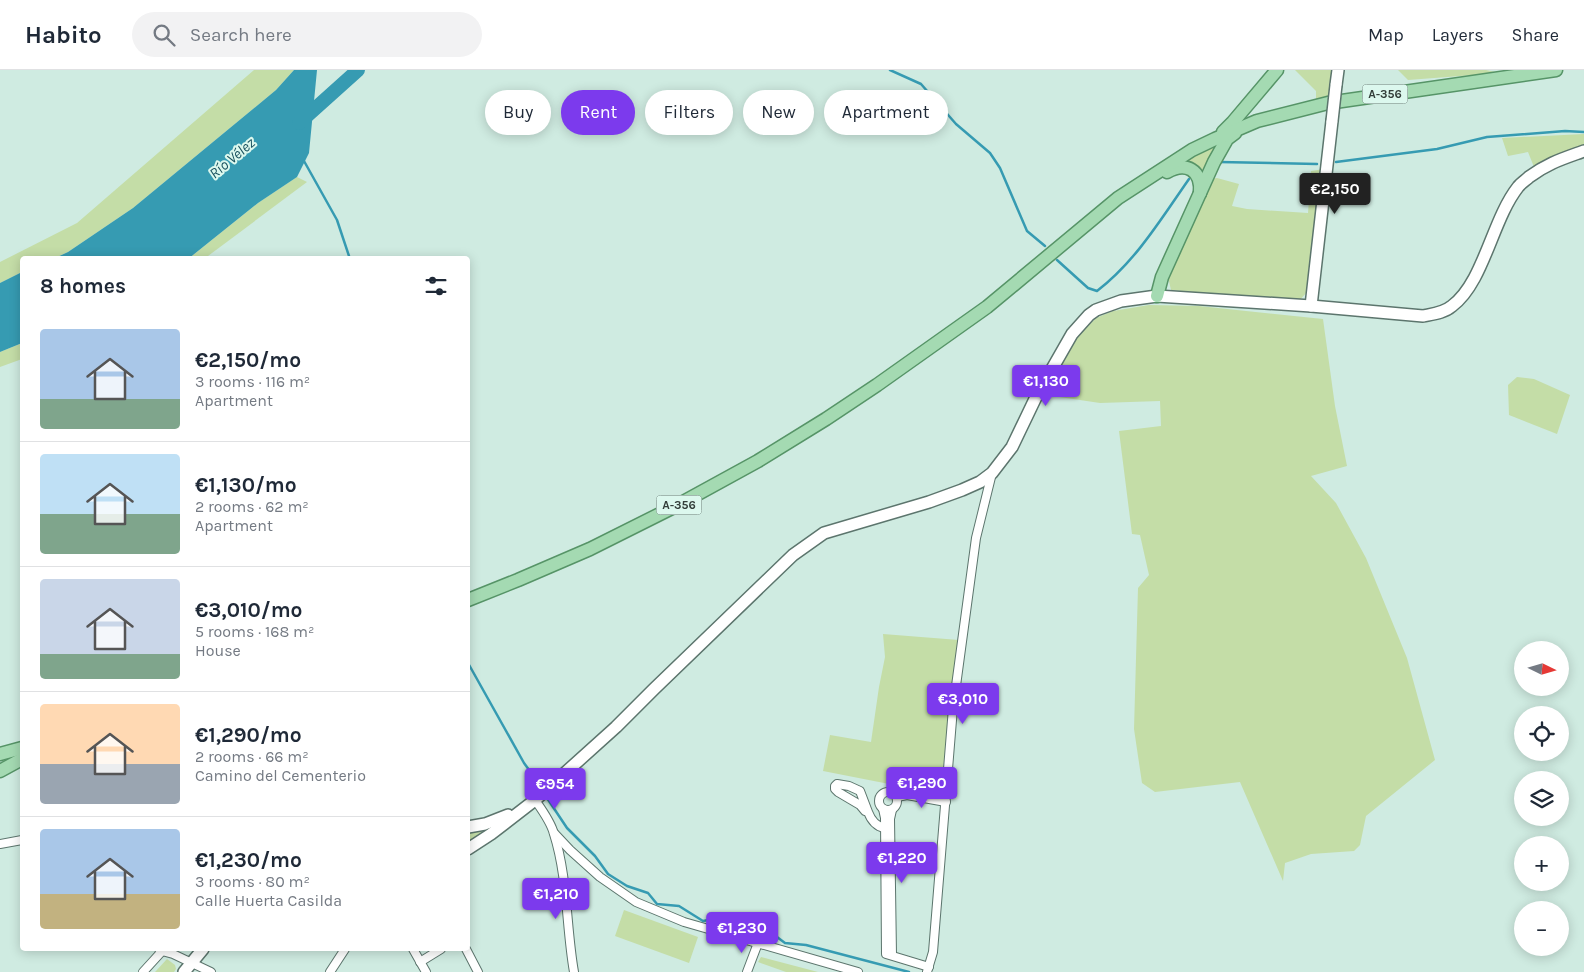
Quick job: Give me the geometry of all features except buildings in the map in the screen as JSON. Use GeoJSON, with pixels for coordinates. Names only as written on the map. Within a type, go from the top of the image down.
{"type":"FeatureCollection","features":[{"type":"Feature","properties":{"kind":"main road"},"geometry":{"type":"LineString","coordinates":[[1215,139],[1233,122],[1277,70]]}},
{"type":"Feature","properties":{"kind":"main road"},"geometry":{"type":"LineString","coordinates":[[1503,70],[1529,74]]}},
{"type":"Feature","properties":{"kind":"main road","name":"A-356"},"geometry":{"type":"LineString","coordinates":[[1243,127],[1280,114],[1328,103],[1556,70]]}},
{"type":"Feature","properties":{"kind":"main road"},"geometry":{"type":"LineString","coordinates":[[1215,139],[1243,127]]}},
{"type":"Feature","properties":{"kind":"main road"},"geometry":{"type":"LineString","coordinates":[[1157,296],[1162,277],[1214,162],[1224,144],[1234,133],[1243,127]]}},
{"type":"Feature","properties":{"kind":"main road","name":"A-356"},"geometry":{"type":"LineString","coordinates":[[470,599],[590,549],[674,508],[826,419],[878,385],[987,307],[1110,204],[1192,150],[1215,139]]}},
{"type":"Feature","properties":{"kind":"main road"},"geometry":{"type":"LineString","coordinates":[[1138,185],[1180,166],[1194,171],[1199,179],[1200,195]]}},
{"type":"Feature","properties":{"kind":"main road"},"geometry":{"type":"LineString","coordinates":[[0,754],[20,749]]}},
{"type":"Feature","properties":{"kind":"main road"},"geometry":{"type":"LineString","coordinates":[[0,771],[20,760]]}},
{"type":"Feature","properties":{"kind":"street"},"geometry":{"type":"LineString","coordinates":[[1311,306],[1338,70]]}},
{"type":"Feature","properties":{"kind":"street"},"geometry":{"type":"LineString","coordinates":[[470,848],[535,800],[616,727],[793,555],[824,533],[946,496],[980,482],[992,473],[1012,447],[1036,397],[1072,334],[1089,315],[1105,306],[1157,296],[1311,306],[1423,316],[1437,314],[1451,308],[1462,297],[1473,280],[1504,208],[1518,186],[1550,163],[1584,151]]}},
{"type":"Feature","properties":{"kind":"street"},"geometry":{"type":"LineString","coordinates":[[889,954],[928,969],[933,952],[953,708],[976,538],[992,473]]}},
{"type":"Feature","properties":{"kind":"street"},"geometry":{"type":"LineString","coordinates":[[868,812],[835,790],[835,786],[837,784],[849,786],[860,791],[872,820],[884,828]]}},
{"type":"Feature","properties":{"kind":"street"},"geometry":{"type":"LineString","coordinates":[[889,954],[884,813],[879,804],[881,795],[889,792],[897,797],[907,795],[946,802]]}},
{"type":"Feature","properties":{"kind":"street"},"geometry":{"type":"LineString","coordinates":[[889,954],[890,819],[892,810],[897,803],[897,797]]}},
{"type":"Feature","properties":{"kind":"street"},"geometry":{"type":"LineString","coordinates":[[535,800],[554,833],[561,864],[574,972]]}},
{"type":"Feature","properties":{"kind":"street"},"geometry":{"type":"LineString","coordinates":[[470,827],[495,821],[525,808]]}},
{"type":"Feature","properties":{"kind":"street"},"geometry":{"type":"LineString","coordinates":[[883,809],[887,811],[892,810]]}},
{"type":"Feature","properties":{"kind":"street"},"geometry":{"type":"LineString","coordinates":[[554,833],[600,877],[636,902],[684,922],[858,972]]}},
{"type":"Feature","properties":{"kind":"street"},"geometry":{"type":"LineString","coordinates":[[0,844],[20,840]]}},
{"type":"Feature","properties":{"kind":"street"},"geometry":{"type":"LineString","coordinates":[[561,864],[571,858],[580,859]]}},
{"type":"Feature","properties":{"kind":"street"},"geometry":{"type":"LineString","coordinates":[[747,972],[758,943]]}},
{"type":"Feature","properties":{"kind":"street"},"geometry":{"type":"LineString","coordinates":[[144,972],[161,951]]}},
{"type":"Feature","properties":{"kind":"street"},"geometry":{"type":"LineString","coordinates":[[165,951],[211,972]]}},
{"type":"Feature","properties":{"kind":"street"},"geometry":{"type":"LineString","coordinates":[[184,972],[201,951]]}},
{"type":"Feature","properties":{"kind":"street"},"geometry":{"type":"LineString","coordinates":[[330,972],[344,951]]}},
{"type":"Feature","properties":{"kind":"street"},"geometry":{"type":"LineString","coordinates":[[414,951],[426,972]]}},
{"type":"Feature","properties":{"kind":"street"},"geometry":{"type":"LineString","coordinates":[[420,962],[438,951]]}},
{"type":"Feature","properties":{"kind":"street"},"geometry":{"type":"LineString","coordinates":[[467,951],[478,972]]}},
{"type":"Feature","properties":{"kind":"street"},"geometry":{"type":"LineString","coordinates":[[827,972],[830,963]]}},
{"type":"Feature","properties":{"kind":"green space"},"geometry":{"type":"Polygon","coordinates":[[[254,70],[294,70],[276,90],[133,208],[59,256],[20,256],[20,273],[0,283],[0,262],[77,223],[254,70]]]}},
{"type":"Feature","properties":{"kind":"green space"},"geometry":{"type":"Polygon","coordinates":[[[1295,70],[1335,70],[1331,99],[1316,102],[1316,91],[1295,70]]]}},
{"type":"Feature","properties":{"kind":"green space"},"geometry":{"type":"Polygon","coordinates":[[[1398,70],[1486,70],[1500,73],[1408,80],[1398,70]]]}},
{"type":"Feature","properties":{"kind":"green space"},"geometry":{"type":"Polygon","coordinates":[[[1584,134],[1584,148],[1534,167],[1528,152],[1508,156],[1502,138],[1584,134]]]}},
{"type":"Feature","properties":{"kind":"green space"},"geometry":{"type":"Polygon","coordinates":[[[1223,140],[1204,178],[1183,162],[1223,140]]]}},
{"type":"Feature","properties":{"kind":"green space"},"geometry":{"type":"Polygon","coordinates":[[[1324,169],[1307,292],[1298,302],[1171,290],[1168,277],[1210,179],[1217,178],[1239,184],[1232,206],[1247,209],[1308,213],[1311,171],[1324,169]]]}},
{"type":"Feature","properties":{"kind":"green space"},"geometry":{"type":"Polygon","coordinates":[[[297,177],[307,182],[208,256],[192,256],[258,203],[297,177]]]}},
{"type":"Feature","properties":{"kind":"green space"},"geometry":{"type":"Polygon","coordinates":[[[1149,305],[1199,306],[1323,319],[1335,406],[1347,466],[1311,476],[1336,503],[1366,558],[1407,658],[1435,760],[1366,816],[1360,845],[1354,851],[1311,854],[1285,863],[1283,881],[1240,782],[1155,792],[1142,783],[1134,729],[1138,588],[1149,575],[1140,535],[1132,534],[1119,431],[1161,426],[1160,401],[1100,403],[1046,395],[1074,341],[1096,318],[1113,311],[1149,305]]]}},
{"type":"Feature","properties":{"kind":"green space"},"geometry":{"type":"Polygon","coordinates":[[[20,344],[20,360],[0,367],[0,352],[20,344]]]}},
{"type":"Feature","properties":{"kind":"green space"},"geometry":{"type":"Polygon","coordinates":[[[1517,377],[1534,379],[1570,395],[1557,434],[1509,415],[1508,385],[1517,377]]]}},
{"type":"Feature","properties":{"kind":"green space"},"geometry":{"type":"Polygon","coordinates":[[[883,634],[959,640],[940,794],[823,771],[830,735],[871,742],[885,657],[883,634]]]}},
{"type":"Feature","properties":{"kind":"green space"},"geometry":{"type":"Polygon","coordinates":[[[489,828],[490,829],[470,843],[470,832],[489,828]]]}},
{"type":"Feature","properties":{"kind":"green space"},"geometry":{"type":"Polygon","coordinates":[[[624,910],[698,937],[689,963],[615,936],[624,910]]]}},
{"type":"Feature","properties":{"kind":"green space"},"geometry":{"type":"Polygon","coordinates":[[[761,957],[818,972],[786,972],[758,962],[761,957]]]}},
{"type":"Feature","properties":{"kind":"green space"},"geometry":{"type":"Polygon","coordinates":[[[167,959],[175,965],[176,969],[174,972],[155,972],[167,959]]]}},
{"type":"Feature","properties":{"kind":"water"},"geometry":{"type":"Polygon","coordinates":[[[294,70],[317,70],[309,153],[297,177],[258,203],[192,256],[59,256],[133,208],[276,90],[294,70]]]}},
{"type":"Feature","properties":{"kind":"water"},"geometry":{"type":"Polygon","coordinates":[[[20,273],[20,344],[0,352],[0,283],[20,273]]]}},
{"type":"Feature","properties":{"kind":"waterway","name":"Río Vélez"},"geometry":{"type":"LineString","coordinates":[[299,123],[358,70]]}},
{"type":"Feature","properties":{"kind":"waterway"},"geometry":{"type":"LineString","coordinates":[[890,70],[921,84],[956,124],[990,153],[1000,168],[1027,231],[1045,246]]}},
{"type":"Feature","properties":{"kind":"waterway"},"geometry":{"type":"LineString","coordinates":[[1336,162],[1437,149],[1487,137],[1565,131],[1584,132]]}},
{"type":"Feature","properties":{"kind":"waterway"},"geometry":{"type":"LineString","coordinates":[[304,161],[337,220],[349,256]]}},
{"type":"Feature","properties":{"kind":"waterway"},"geometry":{"type":"LineString","coordinates":[[1219,162],[1317,164]]}},
{"type":"Feature","properties":{"kind":"waterway"},"geometry":{"type":"LineString","coordinates":[[1057,260],[1088,288],[1097,291],[1136,253],[1189,179]]}},
{"type":"Feature","properties":{"kind":"waterway"},"geometry":{"type":"LineString","coordinates":[[470,667],[524,763],[540,785]]}},
{"type":"Feature","properties":{"kind":"waterway"},"geometry":{"type":"LineString","coordinates":[[547,798],[567,828],[595,856],[608,874],[627,886],[648,893],[657,904],[679,906],[703,921],[714,919],[728,928],[753,931],[777,937],[785,943],[806,945],[909,972]]}}]}
